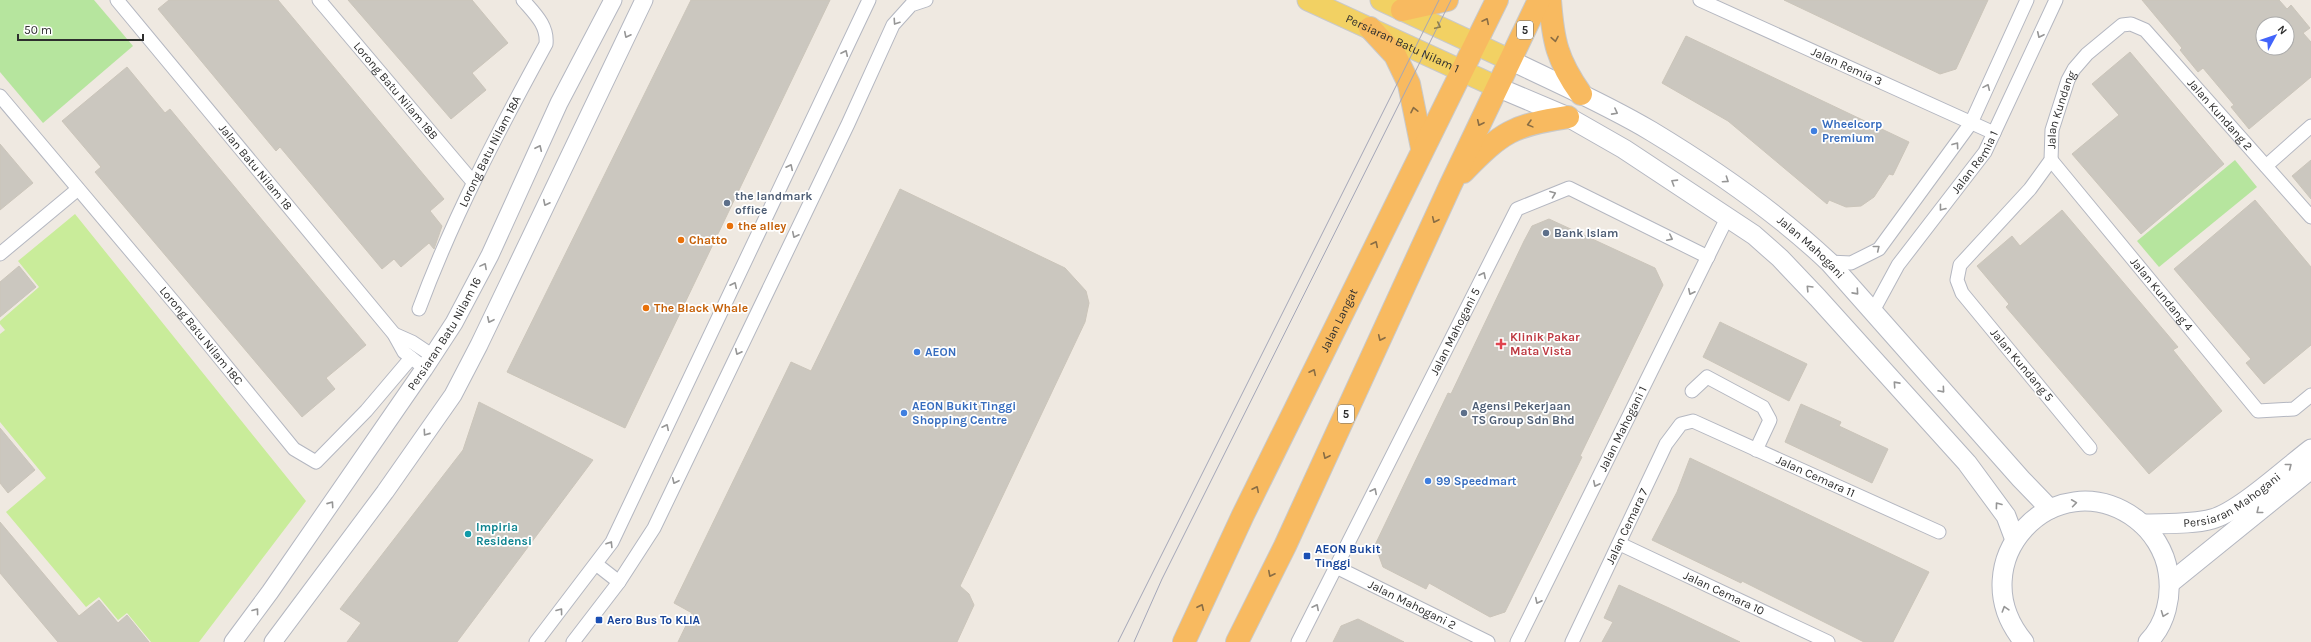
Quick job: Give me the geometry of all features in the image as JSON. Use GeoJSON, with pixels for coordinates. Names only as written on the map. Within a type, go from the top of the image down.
{"type":"FeatureCollection","features":[{"type":"Feature","properties":{"kind":"highway"},"geometry":{"type":"LineString","coordinates":[[1402,10],[1447,0]]}},
{"type":"Feature","properties":{"kind":"highway","name":"Jalan Langat"},"geometry":{"type":"LineString","coordinates":[[1184,642],[1422,148],[1497,0]]}},
{"type":"Feature","properties":{"kind":"highway","name":"5"},"geometry":{"type":"LineString","coordinates":[[1237,642],[1285,546],[1451,184],[1539,0]]}},
{"type":"Feature","properties":{"kind":"highway"},"geometry":{"type":"LineString","coordinates":[[1550,0],[1556,49],[1564,69],[1581,94]]}},
{"type":"Feature","properties":{"kind":"highway"},"geometry":{"type":"LineString","coordinates":[[1370,28],[1395,55],[1409,84],[1422,148]]}},
{"type":"Feature","properties":{"kind":"highway"},"geometry":{"type":"LineString","coordinates":[[1451,184],[1494,142],[1513,129],[1532,123],[1568,117]]}},
{"type":"Feature","properties":{"kind":"main road","name":"Persiaran Batu Nilam 1"},"geometry":{"type":"LineString","coordinates":[[1308,0],[1497,87]]}},
{"type":"Feature","properties":{"kind":"main road"},"geometry":{"type":"LineString","coordinates":[[1381,0],[1476,42],[1510,60]]}},
{"type":"Feature","properties":{"kind":"main road","name":"Jalan Mahogani"},"geometry":{"type":"LineString","coordinates":[[1510,60],[1581,94],[1650,130],[1722,177],[1798,234],[1829,262],[2021,479],[2050,509]]}},
{"type":"Feature","properties":{"kind":"main road"},"geometry":{"type":"LineString","coordinates":[[1497,87],[1568,117],[1624,149],[1728,216],[1754,235],[1780,258],[1967,463],[2006,516],[2015,540]]}},
{"type":"Feature","properties":{"kind":"main road","name":"Persiaran Mahogani"},"geometry":{"type":"LineString","coordinates":[[2142,524],[2179,523],[2212,519],[2242,502],[2311,449]]}},
{"type":"Feature","properties":{"kind":"main road","name":"Persiaran Mahogani"},"geometry":{"type":"LineString","coordinates":[[2170,583],[2311,469]]}},
{"type":"Feature","properties":{"kind":"main road"},"geometry":{"type":"LineString","coordinates":[[2024,642],[2009,635],[2001,583],[2005,560],[2015,540],[2030,522],[2050,509],[2082,502],[2098,503],[2114,507],[2142,524],[2162,550],[2168,566],[2170,583],[2166,610],[2155,635],[2148,642]]}},
{"type":"Feature","properties":{"kind":"street","name":"Jalan Batu Nilam 18"},"geometry":{"type":"LineString","coordinates":[[117,0],[394,334],[404,352],[412,358],[429,362]]}},
{"type":"Feature","properties":{"kind":"street","name":"Lorong Batu Nilam 18B"},"geometry":{"type":"LineString","coordinates":[[319,0],[473,182]]}},
{"type":"Feature","properties":{"kind":"street","name":"Lorong Batu Nilam 18A"},"geometry":{"type":"LineString","coordinates":[[419,309],[438,258],[473,182],[546,44],[547,34],[540,20],[523,0]]}},
{"type":"Feature","properties":{"kind":"street","name":"Persiaran Batu Nilam 16"},"geometry":{"type":"LineString","coordinates":[[232,642],[270,592],[429,362],[454,323],[490,255],[559,103],[613,0]]}},
{"type":"Feature","properties":{"kind":"street"},"geometry":{"type":"LineString","coordinates":[[273,642],[385,492],[453,395],[479,345],[644,0]]}},
{"type":"Feature","properties":{"kind":"street"},"geometry":{"type":"LineString","coordinates":[[536,642],[596,564],[615,535],[869,0]]}},
{"type":"Feature","properties":{"kind":"street"},"geometry":{"type":"LineString","coordinates":[[573,642],[619,582],[654,528],[848,124],[893,25],[911,5],[926,0]]}},
{"type":"Feature","properties":{"kind":"street","name":"Jalan Remia 3"},"geometry":{"type":"LineString","coordinates":[[1700,0],[1994,133]]}},
{"type":"Feature","properties":{"kind":"street","name":"Jalan Remia 1"},"geometry":{"type":"LineString","coordinates":[[1829,262],[1851,263],[1879,249],[1971,123],[2027,0]]}},
{"type":"Feature","properties":{"kind":"street","name":"Jalan Remia 1"},"geometry":{"type":"LineString","coordinates":[[1873,311],[1898,265],[1985,152],[2056,0]]}},
{"type":"Feature","properties":{"kind":"street","name":"Jalan Kundang 2"},"geometry":{"type":"LineString","coordinates":[[2122,25],[2132,24],[2145,30],[2311,217]]}},
{"type":"Feature","properties":{"kind":"street","name":"Jalan Kundang"},"geometry":{"type":"LineString","coordinates":[[1957,280],[1960,265],[2030,189],[2051,160],[2052,130],[2068,80],[2087,54],[2122,25]]}},
{"type":"Feature","properties":{"kind":"street","name":"Lorong Batu Nilam 18C"},"geometry":{"type":"LineString","coordinates":[[0,96],[183,313],[294,449],[316,462],[366,411],[412,358]]}},
{"type":"Feature","properties":{"kind":"street"},"geometry":{"type":"LineString","coordinates":[[2266,166],[2311,126]]}},
{"type":"Feature","properties":{"kind":"street","name":"Jalan Kundang 4"},"geometry":{"type":"LineString","coordinates":[[2051,160],[2258,411],[2294,409],[2311,394]]}},
{"type":"Feature","properties":{"kind":"street","name":"Jalan Mahogani 5"},"geometry":{"type":"LineString","coordinates":[[1298,642],[1517,208],[1569,188],[1708,257]]}},
{"type":"Feature","properties":{"kind":"street"},"geometry":{"type":"LineString","coordinates":[[0,254],[78,189]]}},
{"type":"Feature","properties":{"kind":"street","name":"Jalan Mahogani 1"},"geometry":{"type":"LineString","coordinates":[[1517,642],[1728,216]]}},
{"type":"Feature","properties":{"kind":"street","name":"Jalan Kundang 5"},"geometry":{"type":"LineString","coordinates":[[1957,280],[1962,293],[2090,448]]}},
{"type":"Feature","properties":{"kind":"street","name":"Jalan Batu Nilam 18"},"geometry":{"type":"LineString","coordinates":[[394,334],[412,342],[429,362]]}},
{"type":"Feature","properties":{"kind":"street"},"geometry":{"type":"LineString","coordinates":[[1692,391],[1707,377],[1763,407],[1770,420],[1756,450]]}},
{"type":"Feature","properties":{"kind":"street","name":"Jalan Cemara 11"},"geometry":{"type":"LineString","coordinates":[[1693,421],[1938,532]]}},
{"type":"Feature","properties":{"kind":"street","name":"Jalan Cemara 7"},"geometry":{"type":"LineString","coordinates":[[1572,642],[1620,544],[1666,444],[1682,424],[1693,421]]}},
{"type":"Feature","properties":{"kind":"street","name":"Jalan Cemara 10"},"geometry":{"type":"LineString","coordinates":[[1620,544],[1828,642]]}},
{"type":"Feature","properties":{"kind":"street"},"geometry":{"type":"LineString","coordinates":[[596,564],[619,582]]}},
{"type":"Feature","properties":{"kind":"street","name":"Jalan Mahogani 2"},"geometry":{"type":"LineString","coordinates":[[1336,567],[1488,642]]}},
{"type":"Feature","properties":{"kind":"green space"},"geometry":{"type":"Polygon","coordinates":[[[0,0],[94,0],[133,46],[43,123],[0,72],[0,0]]]}},
{"type":"Feature","properties":{"kind":"green space"},"geometry":{"type":"Polygon","coordinates":[[[2235,160],[2257,187],[2159,267],[2137,241],[2235,160]]]}},
{"type":"Feature","properties":{"kind":"green space"},"geometry":{"type":"Polygon","coordinates":[[[75,214],[306,501],[199,642],[151,642],[127,613],[118,620],[99,597],[86,607],[6,512],[46,478],[0,422],[0,334],[5,330],[0,324],[0,321],[39,287],[18,261],[75,214]]]}},
{"type":"Feature","properties":{"kind":"building"},"geometry":{"type":"Polygon","coordinates":[[[169,0],[278,0],[444,199],[430,211],[442,226],[434,249],[429,243],[401,267],[394,259],[382,269],[280,147],[276,151],[158,9],[169,0]]]}},
{"type":"Feature","properties":{"kind":"building"},"geometry":{"type":"Polygon","coordinates":[[[348,0],[472,0],[508,43],[472,73],[486,90],[451,119],[348,0]]]}},
{"type":"Feature","properties":{"kind":"building"},"geometry":{"type":"Polygon","coordinates":[[[691,0],[830,0],[625,428],[507,372],[691,0]]]}},
{"type":"Feature","properties":{"kind":"building"},"geometry":{"type":"Polygon","coordinates":[[[1784,0],[1988,0],[1956,69],[1940,74],[1784,0]]]}},
{"type":"Feature","properties":{"kind":"building"},"geometry":{"type":"Polygon","coordinates":[[[2142,0],[2279,0],[2287,9],[2291,5],[2310,28],[2303,33],[2311,42],[2311,77],[2249,129],[2231,107],[2234,105],[2203,68],[2198,72],[2180,50],[2182,48],[2142,0]]]}},
{"type":"Feature","properties":{"kind":"building","name":"Wheelcorp Premium"},"geometry":{"type":"Polygon","coordinates":[[[1686,36],[1909,142],[1893,175],[1889,174],[1874,197],[1861,206],[1846,207],[1829,200],[1827,204],[1728,121],[1662,83],[1686,36]]]}},
{"type":"Feature","properties":{"kind":"building"},"geometry":{"type":"Polygon","coordinates":[[[2130,52],[2224,164],[2141,234],[2072,154],[2119,115],[2092,84],[2130,52]]]}},
{"type":"Feature","properties":{"kind":"building"},"geometry":{"type":"Polygon","coordinates":[[[127,67],[165,113],[170,109],[366,345],[326,378],[335,389],[302,417],[95,172],[101,167],[62,121],[127,67]]]}},
{"type":"Feature","properties":{"kind":"building"},"geometry":{"type":"Polygon","coordinates":[[[0,144],[33,183],[0,210],[0,144]]]}},
{"type":"Feature","properties":{"kind":"building"},"geometry":{"type":"Polygon","coordinates":[[[2311,160],[2311,199],[2292,176],[2311,160]]]}},
{"type":"Feature","properties":{"kind":"building","name":"AEON Bukit Tinggi Shopping Centre"},"geometry":{"type":"Polygon","coordinates":[[[900,189],[1065,268],[1086,291],[1089,303],[1085,322],[960,586],[969,594],[974,605],[957,642],[678,642],[692,613],[674,603],[791,362],[811,371],[900,189]]]}},
{"type":"Feature","properties":{"kind":"building"},"geometry":{"type":"Polygon","coordinates":[[[2255,200],[2311,267],[2311,345],[2264,384],[2246,363],[2251,359],[2174,269],[2255,200]]]}},
{"type":"Feature","properties":{"kind":"building"},"geometry":{"type":"Polygon","coordinates":[[[2062,210],[2178,347],[2173,350],[2222,411],[2149,474],[2006,307],[2009,304],[1977,266],[2012,236],[2020,246],[2062,210]]]}},
{"type":"Feature","properties":{"kind":"building"},"geometry":{"type":"Polygon","coordinates":[[[1549,219],[1655,268],[1663,285],[1580,456],[1582,457],[1505,612],[1490,617],[1429,583],[1426,589],[1383,567],[1375,545],[1448,393],[1451,394],[1532,226],[1549,219]]]}},
{"type":"Feature","properties":{"kind":"building"},"geometry":{"type":"Polygon","coordinates":[[[19,266],[36,287],[0,317],[0,282],[19,266]]]}},
{"type":"Feature","properties":{"kind":"building"},"geometry":{"type":"Polygon","coordinates":[[[1720,322],[1807,364],[1789,401],[1703,357],[1720,322]]]}},
{"type":"Feature","properties":{"kind":"building","name":"Impiria Residensi"},"geometry":{"type":"Polygon","coordinates":[[[479,402],[593,460],[457,642],[347,642],[361,623],[340,609],[463,450],[479,402]]]}},
{"type":"Feature","properties":{"kind":"building"},"geometry":{"type":"Polygon","coordinates":[[[1801,404],[1841,422],[1839,426],[1888,449],[1872,483],[1785,442],[1801,404]]]}},
{"type":"Feature","properties":{"kind":"building"},"geometry":{"type":"Polygon","coordinates":[[[0,428],[35,470],[8,493],[0,483],[0,428]]]}},
{"type":"Feature","properties":{"kind":"building"},"geometry":{"type":"Polygon","coordinates":[[[1690,458],[1929,572],[1893,642],[1864,642],[1742,581],[1741,583],[1652,540],[1677,492],[1690,458]]]}},
{"type":"Feature","properties":{"kind":"building"},"geometry":{"type":"Polygon","coordinates":[[[0,522],[79,616],[99,600],[118,623],[127,615],[149,642],[58,642],[0,573],[0,522]]]}},
{"type":"Feature","properties":{"kind":"building"},"geometry":{"type":"Polygon","coordinates":[[[1619,585],[1740,642],[1602,642],[1613,622],[1604,618],[1619,585]]]}},
{"type":"Feature","properties":{"kind":"building"},"geometry":{"type":"Polygon","coordinates":[[[1358,619],[1404,642],[1333,642],[1341,626],[1358,619]]]}},
{"type":"Feature","properties":{"kind":"tram line"},"geometry":{"type":"LineString","coordinates":[[1118,642],[1439,0]]}},
{"type":"Feature","properties":{"kind":"tram line"},"geometry":{"type":"LineString","coordinates":[[1134,642],[1162,579],[1451,0]]}},
{"type":"Feature","properties":{"kind":"place","name":"Wheelcorp Premium"},"geometry":{"type":"Point","coordinates":[1814,131]}},
{"type":"Feature","properties":{"kind":"place","name":"the landmark office"},"geometry":{"type":"Point","coordinates":[727,203]}},
{"type":"Feature","properties":{"kind":"place","name":"the alley"},"geometry":{"type":"Point","coordinates":[730,226]}},
{"type":"Feature","properties":{"kind":"place","name":"Bank Islam"},"geometry":{"type":"Point","coordinates":[1546,233]}},
{"type":"Feature","properties":{"kind":"place","name":"Chatto"},"geometry":{"type":"Point","coordinates":[681,240]}},
{"type":"Feature","properties":{"kind":"place","name":"The Black Whale"},"geometry":{"type":"Point","coordinates":[646,308]}},
{"type":"Feature","properties":{"kind":"place","name":"Klinik Pakar Mata Vista"},"geometry":{"type":"Point","coordinates":[1501,344]}},
{"type":"Feature","properties":{"kind":"place","name":"AEON"},"geometry":{"type":"Point","coordinates":[917,352]}},
{"type":"Feature","properties":{"kind":"place","name":"AEON Bukit Tinggi Shopping Centre"},"geometry":{"type":"Point","coordinates":[904,413]}},
{"type":"Feature","properties":{"kind":"place","name":"Agensi Pekerjaan TS Group Sdn Bhd"},"geometry":{"type":"Point","coordinates":[1464,413]}},
{"type":"Feature","properties":{"kind":"place","name":"99 Speedmart"},"geometry":{"type":"Point","coordinates":[1428,481]}},
{"type":"Feature","properties":{"kind":"place","name":"Impiria Residensi"},"geometry":{"type":"Point","coordinates":[468,534]}},
{"type":"Feature","properties":{"kind":"place","name":"AEON Bukit Tinggi"},"geometry":{"type":"Point","coordinates":[1307,556]}},
{"type":"Feature","properties":{"kind":"place","name":"Aero Bus To KLIA"},"geometry":{"type":"Point","coordinates":[599,620]}}]}
